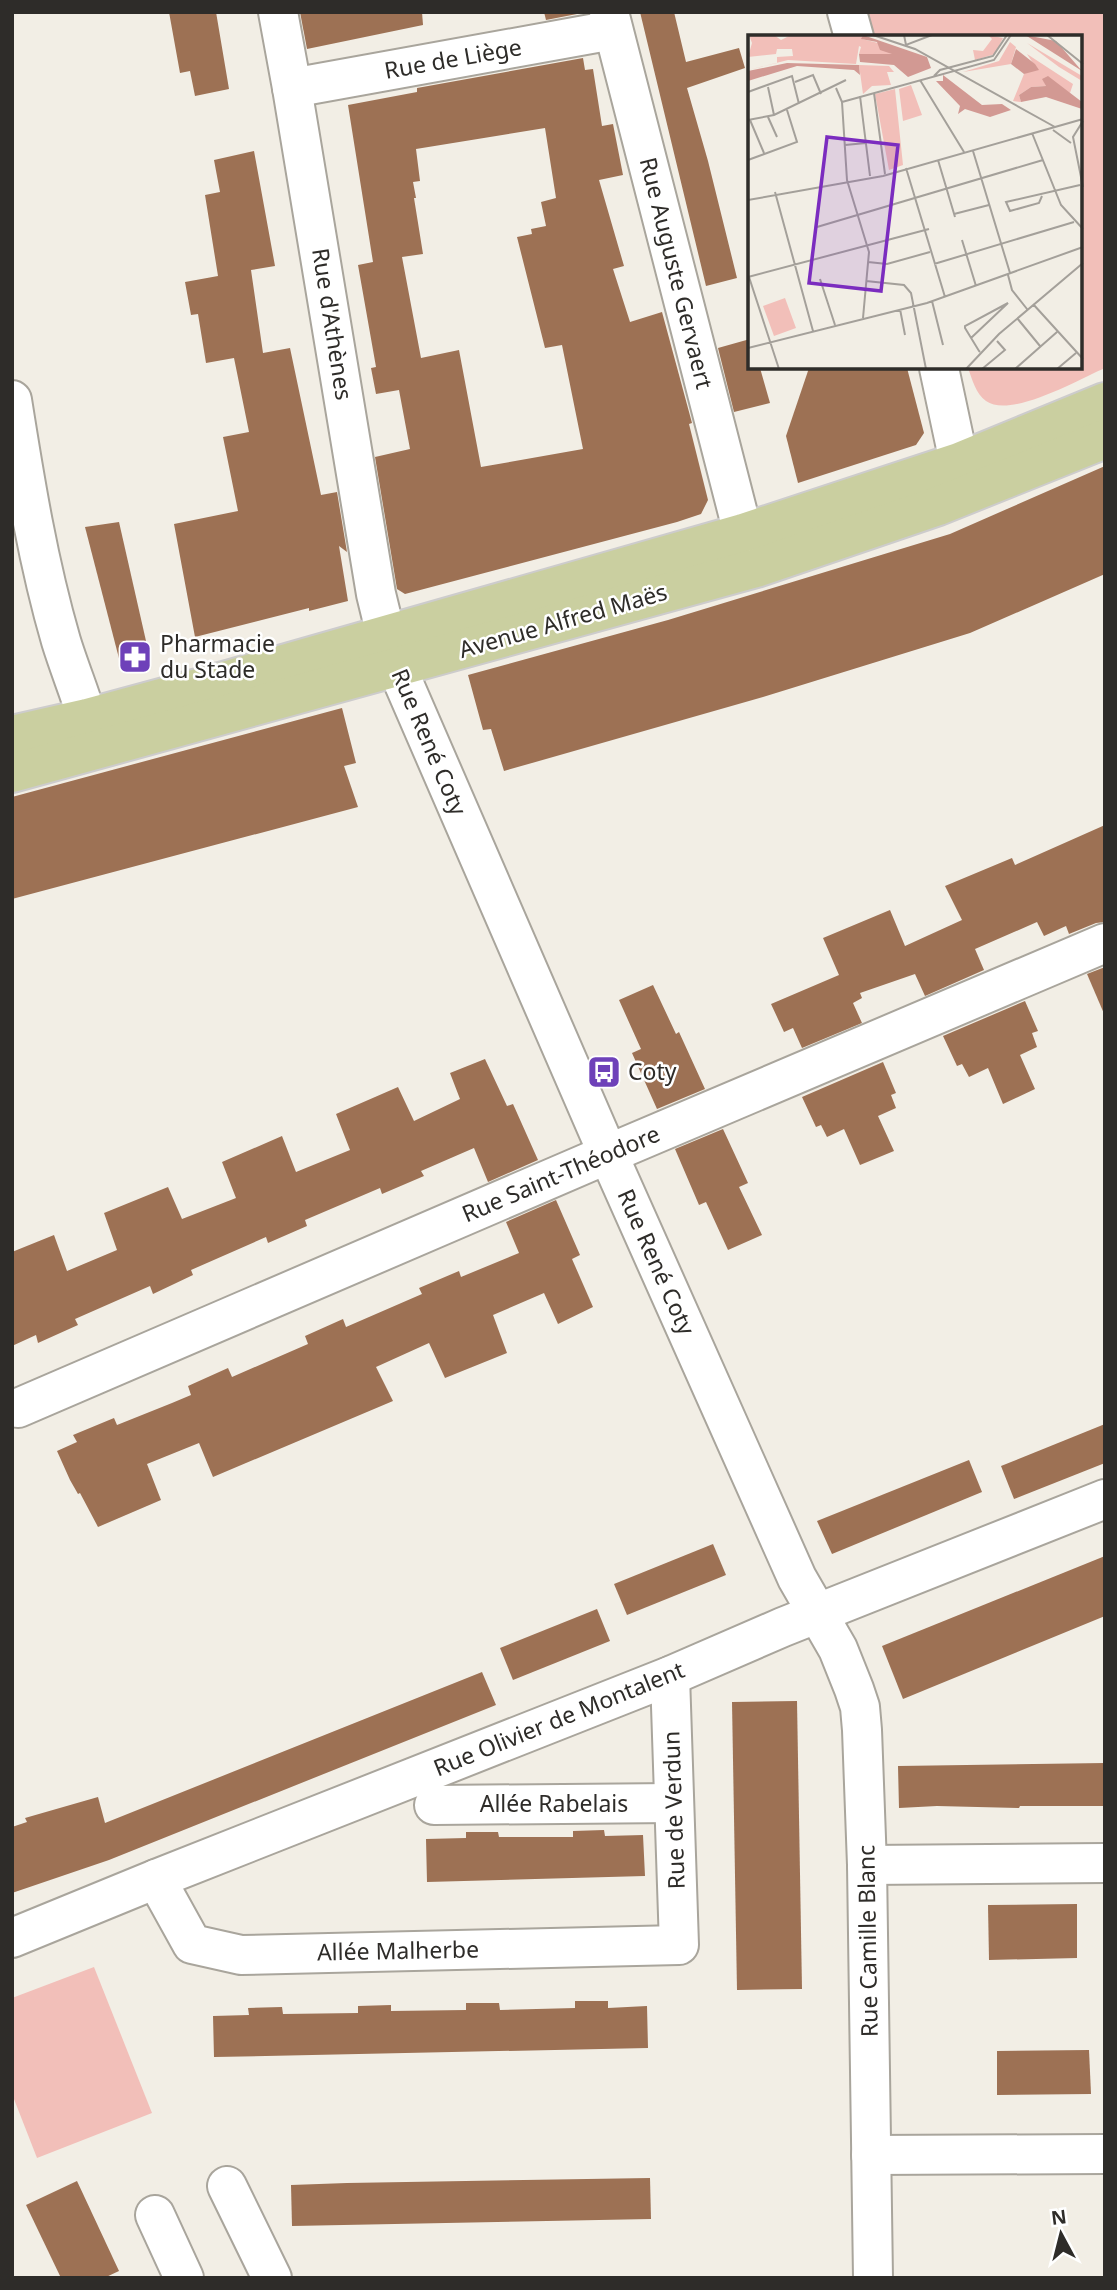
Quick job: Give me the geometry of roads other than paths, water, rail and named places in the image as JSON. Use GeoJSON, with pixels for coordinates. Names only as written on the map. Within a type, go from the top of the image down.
{"type":"FeatureCollection","features":[{"type":"Feature","properties":{"kind":"main road","name":"Avenue Alfred Maës"},"geometry":{"type":"LineString","coordinates":[[391,652],[959,462],[1105,402]]}},
{"type":"Feature","properties":{"kind":"main road","name":"Avenue Alfred Maës"},"geometry":{"type":"LineString","coordinates":[[12,773],[91,734],[391,652],[756,568],[879,528],[1105,439]]}},
{"type":"Feature","properties":{"kind":"main road","name":"Avenue Alfred Maës"},"geometry":{"type":"LineString","coordinates":[[12,735],[91,734]]}},
{"type":"Feature","properties":{"kind":"street","name":"Rue d'Athènes"},"geometry":{"type":"LineString","coordinates":[[278,12],[376,594],[391,652]]}},
{"type":"Feature","properties":{"kind":"street"},"geometry":{"type":"LineString","coordinates":[[847,12],[853,35]]}},
{"type":"Feature","properties":{"kind":"street","name":"Rue de Liège"},"geometry":{"type":"LineString","coordinates":[[292,88],[611,21]]}},
{"type":"Feature","properties":{"kind":"street","name":"Rue Auguste Gervaert"},"geometry":{"type":"LineString","coordinates":[[611,21],[743,533]]}},
{"type":"Feature","properties":{"kind":"street"},"geometry":{"type":"LineString","coordinates":[[939,369],[959,462]]}},
{"type":"Feature","properties":{"kind":"street"},"geometry":{"type":"LineString","coordinates":[[12,400],[35,539],[61,641],[91,734],[57,739],[12,751]]}},
{"type":"Feature","properties":{"kind":"street"},"geometry":{"type":"LineString","coordinates":[[391,652],[439,636],[751,553],[980,472],[1105,421]]}},
{"type":"Feature","properties":{"kind":"street","name":"Rue René Coty"},"geometry":{"type":"LineString","coordinates":[[391,652],[608,1154],[797,1578],[818,1614]]}},
{"type":"Feature","properties":{"kind":"street","name":"Rue Saint-Théodore"},"geometry":{"type":"LineString","coordinates":[[18,1408],[1105,943]]}},
{"type":"Feature","properties":{"kind":"street","name":"Rue Olivier de Montalent"},"geometry":{"type":"LineString","coordinates":[[12,1938],[670,1676],[1105,1499]]}},
{"type":"Feature","properties":{"kind":"street","name":"Rue Camille Blanc"},"geometry":{"type":"LineString","coordinates":[[818,1614],[838,1649],[860,1707],[867,1865],[873,2278]]}},
{"type":"Feature","properties":{"kind":"street","name":"Rue de Verdun"},"geometry":{"type":"LineString","coordinates":[[670,1676],[679,1945]]}},
{"type":"Feature","properties":{"kind":"street","name":"Allée Rabelais"},"geometry":{"type":"LineString","coordinates":[[434,1805],[674,1803]]}},
{"type":"Feature","properties":{"kind":"street"},"geometry":{"type":"LineString","coordinates":[[867,1865],[1105,1863]]}},
{"type":"Feature","properties":{"kind":"street","name":"Allée Malherbe"},"geometry":{"type":"LineString","coordinates":[[156,1879],[192,1944],[241,1955],[679,1945]]}},
{"type":"Feature","properties":{"kind":"street"},"geometry":{"type":"LineString","coordinates":[[871,2155],[1105,2154]]}},
{"type":"Feature","properties":{"kind":"street"},"geometry":{"type":"LineString","coordinates":[[227,2186],[272,2278]]}},
{"type":"Feature","properties":{"kind":"street"},"geometry":{"type":"LineString","coordinates":[[155,2215],[184,2278]]}},
{"type":"Feature","properties":{"kind":"place","name":"Pharmacie du Stade"},"geometry":{"type":"Point","coordinates":[135,657]}},
{"type":"Feature","properties":{"kind":"place","name":"Coty"},"geometry":{"type":"Point","coordinates":[604,1072]}}]}
